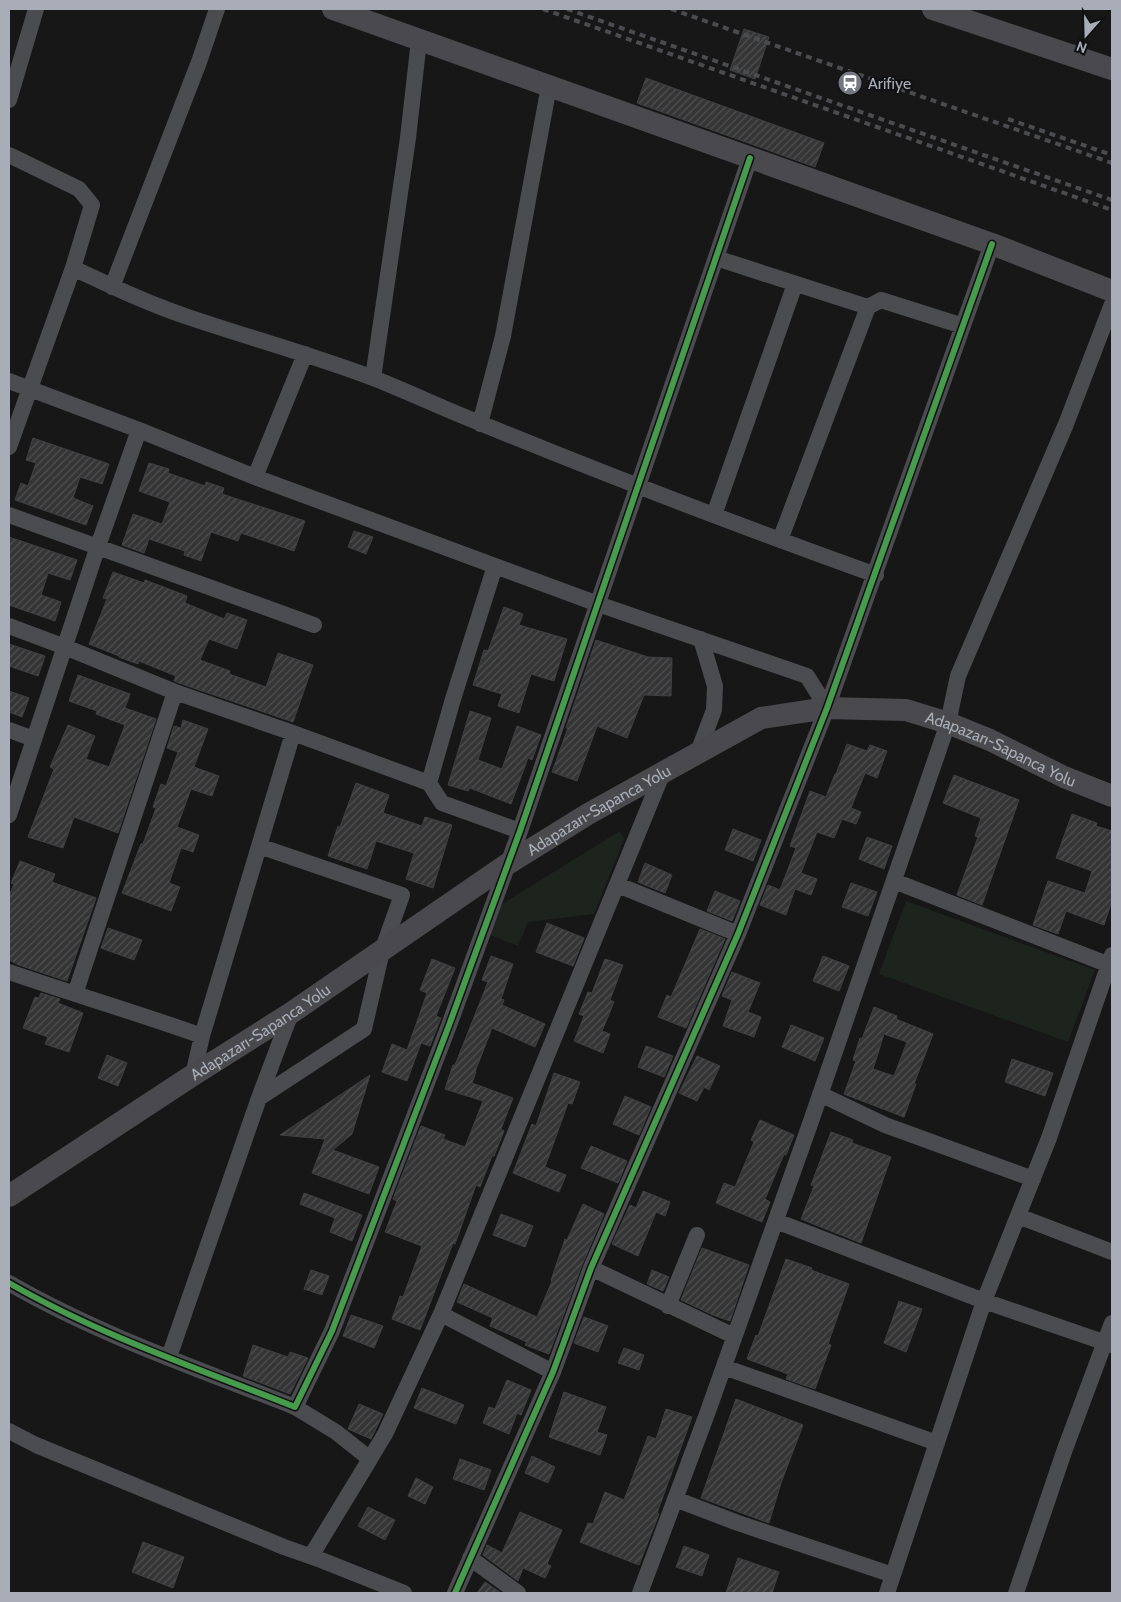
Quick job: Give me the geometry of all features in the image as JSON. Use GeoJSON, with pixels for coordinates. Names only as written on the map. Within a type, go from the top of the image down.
{"type":"FeatureCollection","features":[{"type":"Feature","properties":{"kind":"main road"},"geometry":{"type":"LineString","coordinates":[[332,9],[992,244],[1112,292]]}},
{"type":"Feature","properties":{"kind":"main road"},"geometry":{"type":"LineString","coordinates":[[947,11],[1112,69]]}},
{"type":"Feature","properties":{"kind":"main road","name":"Adapazarı-Sapanca Yolu"},"geometry":{"type":"LineString","coordinates":[[9,1196],[291,1013],[506,865],[588,814],[761,718],[827,708],[906,710],[948,723],[990,740],[1064,777],[1112,796]]}},
{"type":"Feature","properties":{"kind":"street"},"geometry":{"type":"LineString","coordinates":[[9,100],[36,9]]}},
{"type":"Feature","properties":{"kind":"street"},"geometry":{"type":"LineString","coordinates":[[112,287],[199,62],[217,9]]}},
{"type":"Feature","properties":{"kind":"street"},"geometry":{"type":"LineString","coordinates":[[373,378],[408,138],[418,40]]}},
{"type":"Feature","properties":{"kind":"street"},"geometry":{"type":"LineString","coordinates":[[480,424],[504,336],[549,86]]}},
{"type":"Feature","properties":{"kind":"street"},"geometry":{"type":"LineString","coordinates":[[9,155],[79,189],[92,205],[73,268],[9,446]]}},
{"type":"Feature","properties":{"kind":"street"},"geometry":{"type":"LineString","coordinates":[[296,1407],[332,1331],[448,1028],[520,830],[750,158]]}},
{"type":"Feature","properties":{"kind":"street"},"geometry":{"type":"LineString","coordinates":[[455,1593],[552,1372],[591,1268],[738,934],[827,708],[992,244]]}},
{"type":"Feature","properties":{"kind":"street"},"geometry":{"type":"LineString","coordinates":[[716,258],[868,307]]}},
{"type":"Feature","properties":{"kind":"street"},"geometry":{"type":"LineString","coordinates":[[73,268],[112,287],[187,317],[305,354],[373,378],[480,424],[638,486],[876,574]]}},
{"type":"Feature","properties":{"kind":"street"},"geometry":{"type":"LineString","coordinates":[[714,515],[795,284]]}},
{"type":"Feature","properties":{"kind":"street"},"geometry":{"type":"LineString","coordinates":[[780,540],[868,307],[881,300],[963,326]]}},
{"type":"Feature","properties":{"kind":"street"},"geometry":{"type":"LineString","coordinates":[[640,1593],[724,1367],[894,881],[948,723],[958,676],[1066,424],[1112,304]]}},
{"type":"Feature","properties":{"kind":"street"},"geometry":{"type":"LineString","coordinates":[[255,477],[305,354]]}},
{"type":"Feature","properties":{"kind":"street"},"geometry":{"type":"LineString","coordinates":[[9,381],[139,430],[255,477],[495,566],[598,604],[807,676],[827,708]]}},
{"type":"Feature","properties":{"kind":"street"},"geometry":{"type":"LineString","coordinates":[[9,815],[98,546],[139,430]]}},
{"type":"Feature","properties":{"kind":"street"},"geometry":{"type":"LineString","coordinates":[[9,515],[314,624]]}},
{"type":"Feature","properties":{"kind":"street"},"geometry":{"type":"LineString","coordinates":[[429,782],[495,566]]}},
{"type":"Feature","properties":{"kind":"street"},"geometry":{"type":"LineString","coordinates":[[9,626],[175,692],[429,782],[442,803],[520,830]]}},
{"type":"Feature","properties":{"kind":"street"},"geometry":{"type":"LineString","coordinates":[[698,752],[714,710],[714,686],[701,640]]}},
{"type":"Feature","properties":{"kind":"street"},"geometry":{"type":"LineString","coordinates":[[74,994],[175,692]]}},
{"type":"Feature","properties":{"kind":"street"},"geometry":{"type":"LineString","coordinates":[[9,730],[34,739]]}},
{"type":"Feature","properties":{"kind":"street"},"geometry":{"type":"LineString","coordinates":[[193,1075],[202,1036],[293,733]]}},
{"type":"Feature","properties":{"kind":"street"},"geometry":{"type":"LineString","coordinates":[[311,1556],[385,1434],[442,1314],[663,772]]}},
{"type":"Feature","properties":{"kind":"street"},"geometry":{"type":"LineString","coordinates":[[259,846],[402,895],[382,951],[364,1029],[259,1098]]}},
{"type":"Feature","properties":{"kind":"street"},"geometry":{"type":"LineString","coordinates":[[887,1593],[984,1301],[1049,1138],[1111,962],[894,881]]}},
{"type":"Feature","properties":{"kind":"street"},"geometry":{"type":"LineString","coordinates":[[618,885],[738,934]]}},
{"type":"Feature","properties":{"kind":"street"},"geometry":{"type":"LineString","coordinates":[[9,972],[139,1013],[202,1036]]}},
{"type":"Feature","properties":{"kind":"street"},"geometry":{"type":"LineString","coordinates":[[169,1358],[259,1098],[291,1013]]}},
{"type":"Feature","properties":{"kind":"street"},"geometry":{"type":"LineString","coordinates":[[820,1094],[885,1125],[1033,1178]]}},
{"type":"Feature","properties":{"kind":"street"},"geometry":{"type":"LineString","coordinates":[[1018,1216],[1112,1252]]}},
{"type":"Feature","properties":{"kind":"street"},"geometry":{"type":"LineString","coordinates":[[776,1221],[984,1301],[1109,1344]]}},
{"type":"Feature","properties":{"kind":"street"},"geometry":{"type":"LineString","coordinates":[[668,1306],[697,1235]]}},
{"type":"Feature","properties":{"kind":"street"},"geometry":{"type":"LineString","coordinates":[[591,1268],[734,1336]]}},
{"type":"Feature","properties":{"kind":"street"},"geometry":{"type":"LineString","coordinates":[[9,1283],[44,1304],[136,1345],[296,1407],[336,1432],[370,1459]]}},
{"type":"Feature","properties":{"kind":"street"},"geometry":{"type":"LineString","coordinates":[[442,1314],[552,1372]]}},
{"type":"Feature","properties":{"kind":"street"},"geometry":{"type":"LineString","coordinates":[[1016,1593],[1065,1449],[1109,1344],[1112,1322]]}},
{"type":"Feature","properties":{"kind":"street"},"geometry":{"type":"LineString","coordinates":[[724,1367],[937,1443]]}},
{"type":"Feature","properties":{"kind":"street"},"geometry":{"type":"LineString","coordinates":[[9,1431],[36,1445],[284,1547],[404,1593]]}},
{"type":"Feature","properties":{"kind":"street"},"geometry":{"type":"LineString","coordinates":[[675,1499],[738,1523],[893,1576]]}},
{"type":"Feature","properties":{"kind":"street"},"geometry":{"type":"LineString","coordinates":[[470,1558],[518,1593]]}},
{"type":"Feature","properties":{"kind":"shaded area"},"geometry":{"type":"Polygon","coordinates":[[[620,831],[624,839],[594,914],[528,922],[518,946],[488,934],[497,907],[620,831]]]}},
{"type":"Feature","properties":{"kind":"shaded area"},"geometry":{"type":"Polygon","coordinates":[[[906,901],[1095,970],[1068,1042],[879,974],[906,901]]]}},
{"type":"Feature","properties":{"kind":"building"},"geometry":{"type":"Polygon","coordinates":[[[744,29],[769,37],[755,79],[730,70],[744,29]]]}},
{"type":"Feature","properties":{"kind":"building"},"geometry":{"type":"Polygon","coordinates":[[[646,78],[824,143],[815,167],[637,103],[646,78]]]}},
{"type":"Feature","properties":{"kind":"building"},"geometry":{"type":"Polygon","coordinates":[[[33,438],[109,464],[102,484],[80,477],[73,498],[93,506],[86,525],[15,500],[21,483],[28,486],[36,463],[26,460],[33,438]]]}},
{"type":"Feature","properties":{"kind":"building"},"geometry":{"type":"Polygon","coordinates":[[[149,463],[169,469],[168,473],[205,486],[206,482],[224,488],[222,494],[305,521],[294,551],[241,533],[238,541],[211,532],[201,561],[184,555],[185,551],[149,539],[144,553],[122,545],[133,514],[162,524],[170,502],[139,491],[149,463]]]}},
{"type":"Feature","properties":{"kind":"building"},"geometry":{"type":"Polygon","coordinates":[[[354,531],[373,537],[366,554],[348,547],[354,531]]]}},
{"type":"Feature","properties":{"kind":"building"},"geometry":{"type":"Polygon","coordinates":[[[9,537],[77,560],[70,580],[48,573],[41,595],[61,602],[55,621],[9,605],[9,537]]]}},
{"type":"Feature","properties":{"kind":"building"},"geometry":{"type":"Polygon","coordinates":[[[113,572],[144,583],[145,580],[187,596],[185,603],[224,619],[227,613],[247,620],[237,649],[209,639],[200,660],[230,671],[229,674],[266,687],[278,653],[313,665],[293,722],[179,683],[174,681],[176,676],[139,661],[138,664],[89,644],[107,599],[103,598],[113,572]]]}},
{"type":"Feature","properties":{"kind":"building"},"geometry":{"type":"Polygon","coordinates":[[[504,607],[523,614],[519,625],[567,639],[554,681],[531,674],[519,713],[498,706],[502,694],[473,685],[484,650],[488,651],[504,607]]]}},
{"type":"Feature","properties":{"kind":"building"},"geometry":{"type":"Polygon","coordinates":[[[596,640],[648,657],[672,658],[671,696],[644,695],[627,738],[597,726],[577,781],[552,772],[596,640]]]}},
{"type":"Feature","properties":{"kind":"building"},"geometry":{"type":"Polygon","coordinates":[[[9,644],[45,656],[38,676],[9,666],[9,644]]]}},
{"type":"Feature","properties":{"kind":"building"},"geometry":{"type":"Polygon","coordinates":[[[78,675],[130,694],[125,708],[156,719],[118,833],[74,817],[63,848],[28,837],[54,769],[50,767],[68,725],[95,736],[86,759],[109,767],[125,725],[96,714],[97,711],[69,701],[78,675]]]}},
{"type":"Feature","properties":{"kind":"building"},"geometry":{"type":"Polygon","coordinates":[[[9,691],[29,698],[22,717],[9,712],[9,691]]]}},
{"type":"Feature","properties":{"kind":"building"},"geometry":{"type":"Polygon","coordinates":[[[470,711],[491,718],[478,760],[502,769],[517,726],[541,735],[532,760],[528,758],[511,804],[470,788],[468,791],[448,785],[470,711]]]}},
{"type":"Feature","properties":{"kind":"building"},"geometry":{"type":"Polygon","coordinates":[[[183,720],[208,729],[194,767],[219,776],[212,796],[191,789],[177,827],[199,835],[193,852],[181,848],[169,883],[180,887],[171,911],[122,893],[156,808],[153,807],[161,784],[166,786],[178,752],[167,748],[174,726],[181,728],[183,720]]]}},
{"type":"Feature","properties":{"kind":"building"},"geometry":{"type":"Polygon","coordinates":[[[847,744],[867,751],[870,745],[887,751],[877,778],[865,773],[851,808],[861,812],[856,824],[842,819],[834,838],[817,832],[801,873],[817,879],[811,895],[795,889],[786,915],[760,905],[768,885],[780,890],[796,848],[790,846],[810,791],[826,797],[847,744]]]}},
{"type":"Feature","properties":{"kind":"building"},"geometry":{"type":"Polygon","coordinates":[[[954,775],[1019,800],[982,905],[957,895],[978,837],[975,836],[981,818],[943,803],[954,775]]]}},
{"type":"Feature","properties":{"kind":"building"},"geometry":{"type":"Polygon","coordinates":[[[356,783],[389,795],[383,813],[422,826],[425,817],[452,825],[433,888],[406,879],[414,853],[376,841],[367,869],[328,856],[356,783]]]}},
{"type":"Feature","properties":{"kind":"building"},"geometry":{"type":"Polygon","coordinates":[[[1072,814],[1097,823],[1096,826],[1112,831],[1112,901],[1104,925],[1066,911],[1058,934],[1033,925],[1048,881],[1085,893],[1092,871],[1056,858],[1072,814]]]}},
{"type":"Feature","properties":{"kind":"building"},"geometry":{"type":"Polygon","coordinates":[[[733,829],[761,840],[753,861],[725,850],[733,829]]]}},
{"type":"Feature","properties":{"kind":"building"},"geometry":{"type":"Polygon","coordinates":[[[867,837],[892,846],[884,869],[859,859],[867,837]]]}},
{"type":"Feature","properties":{"kind":"building"},"geometry":{"type":"Polygon","coordinates":[[[20,861],[55,874],[52,882],[96,898],[67,981],[9,960],[9,896],[14,884],[11,883],[20,861]]]}},
{"type":"Feature","properties":{"kind":"building"},"geometry":{"type":"Polygon","coordinates":[[[645,863],[672,875],[665,893],[638,882],[645,863]]]}},
{"type":"Feature","properties":{"kind":"building"},"geometry":{"type":"Polygon","coordinates":[[[851,883],[877,892],[868,916],[842,907],[851,883]]]}},
{"type":"Feature","properties":{"kind":"building"},"geometry":{"type":"Polygon","coordinates":[[[715,891],[740,901],[732,921],[707,911],[715,891]]]}},
{"type":"Feature","properties":{"kind":"building"},"geometry":{"type":"Polygon","coordinates":[[[547,923],[584,938],[573,966],[536,952],[547,923]]]}},
{"type":"Feature","properties":{"kind":"building"},"geometry":{"type":"Polygon","coordinates":[[[108,928],[142,940],[134,960],[101,948],[108,928]]]}},
{"type":"Feature","properties":{"kind":"building"},"geometry":{"type":"Polygon","coordinates":[[[700,929],[725,939],[686,1028],[658,1017],[667,995],[671,997],[700,929]]]}},
{"type":"Feature","properties":{"kind":"building"},"geometry":{"type":"Polygon","coordinates":[[[491,956],[513,964],[501,999],[504,1000],[502,1005],[545,1024],[535,1047],[492,1028],[472,1083],[513,1098],[501,1129],[504,1131],[494,1156],[492,1156],[480,1187],[476,1185],[455,1244],[453,1243],[420,1330],[392,1319],[400,1296],[403,1297],[422,1246],[385,1232],[397,1201],[393,1199],[421,1126],[445,1135],[443,1139],[465,1147],[483,1101],[445,1089],[453,1065],[455,1065],[488,982],[482,980],[491,956]]]}},
{"type":"Feature","properties":{"kind":"building"},"geometry":{"type":"Polygon","coordinates":[[[823,956],[849,966],[839,991],[813,981],[823,956]]]}},
{"type":"Feature","properties":{"kind":"building"},"geometry":{"type":"Polygon","coordinates":[[[432,959],[455,968],[436,1016],[441,1018],[430,1046],[421,1043],[407,1081],[382,1072],[392,1044],[407,1050],[427,993],[420,990],[432,959]]]}},
{"type":"Feature","properties":{"kind":"building"},"geometry":{"type":"Polygon","coordinates":[[[605,959],[623,965],[610,1000],[614,1002],[602,1031],[610,1034],[603,1053],[574,1041],[584,1016],[579,1014],[588,992],[592,993],[605,959]]]}},
{"type":"Feature","properties":{"kind":"building"},"geometry":{"type":"Polygon","coordinates":[[[732,972],[760,983],[748,1012],[761,1017],[754,1037],[723,1026],[732,1000],[722,996],[732,972]]]}},
{"type":"Feature","properties":{"kind":"building"},"geometry":{"type":"Polygon","coordinates":[[[41,993],[60,999],[58,1003],[83,1013],[69,1052],[45,1044],[48,1037],[23,1028],[35,997],[39,998],[41,993]]]}},
{"type":"Feature","properties":{"kind":"building"},"geometry":{"type":"Polygon","coordinates":[[[874,1007],[897,1016],[896,1019],[933,1034],[904,1117],[844,1094],[856,1061],[853,1060],[860,1038],[862,1039],[874,1007]],[[884,1034],[873,1069],[894,1076],[907,1042],[884,1034]]]}},
{"type":"Feature","properties":{"kind":"building"},"geometry":{"type":"Polygon","coordinates":[[[791,1025],[824,1038],[815,1061],[782,1047],[791,1025]]]}},
{"type":"Feature","properties":{"kind":"building"},"geometry":{"type":"Polygon","coordinates":[[[646,1046],[673,1056],[664,1077],[638,1067],[646,1046]]]}},
{"type":"Feature","properties":{"kind":"building"},"geometry":{"type":"Polygon","coordinates":[[[107,1055],[127,1063],[118,1086],[98,1078],[107,1055]]]}},
{"type":"Feature","properties":{"kind":"building"},"geometry":{"type":"Polygon","coordinates":[[[697,1056],[720,1066],[709,1090],[704,1087],[697,1101],[679,1093],[697,1056]]]}},
{"type":"Feature","properties":{"kind":"building"},"geometry":{"type":"Polygon","coordinates":[[[1012,1059],[1053,1073],[1045,1096],[1005,1082],[1012,1059]]]}},
{"type":"Feature","properties":{"kind":"building"},"geometry":{"type":"Polygon","coordinates":[[[554,1073],[580,1082],[572,1104],[568,1103],[545,1167],[566,1175],[559,1192],[513,1173],[532,1124],[536,1126],[554,1073]]]}},
{"type":"Feature","properties":{"kind":"building"},"geometry":{"type":"Polygon","coordinates":[[[370,1075],[352,1134],[333,1150],[379,1167],[369,1194],[312,1173],[325,1139],[280,1135],[370,1075]]]}},
{"type":"Feature","properties":{"kind":"building"},"geometry":{"type":"Polygon","coordinates":[[[625,1096],[651,1107],[639,1135],[613,1124],[625,1096]]]}},
{"type":"Feature","properties":{"kind":"building"},"geometry":{"type":"Polygon","coordinates":[[[760,1120],[794,1135],[765,1199],[770,1202],[762,1222],[716,1203],[724,1183],[735,1187],[754,1142],[751,1140],[760,1120]]]}},
{"type":"Feature","properties":{"kind":"building"},"geometry":{"type":"Polygon","coordinates":[[[831,1132],[853,1140],[852,1143],[891,1157],[861,1243],[801,1219],[814,1186],[811,1185],[831,1132]]]}},
{"type":"Feature","properties":{"kind":"building"},"geometry":{"type":"Polygon","coordinates":[[[591,1146],[627,1161],[618,1183],[581,1168],[591,1146]]]}},
{"type":"Feature","properties":{"kind":"building"},"geometry":{"type":"Polygon","coordinates":[[[643,1191],[670,1202],[665,1216],[656,1212],[638,1256],[612,1244],[630,1205],[636,1208],[643,1191]]]}},
{"type":"Feature","properties":{"kind":"building"},"geometry":{"type":"Polygon","coordinates":[[[304,1193],[362,1215],[352,1241],[330,1232],[335,1218],[300,1204],[304,1193]]]}},
{"type":"Feature","properties":{"kind":"building"},"geometry":{"type":"Polygon","coordinates":[[[583,1204],[604,1214],[582,1265],[549,1354],[525,1345],[527,1342],[490,1326],[493,1318],[457,1302],[464,1284],[537,1317],[552,1281],[565,1239],[567,1240],[583,1204]]]}},
{"type":"Feature","properties":{"kind":"building"},"geometry":{"type":"Polygon","coordinates":[[[501,1214],[533,1226],[525,1247],[493,1235],[501,1214]]]}},
{"type":"Feature","properties":{"kind":"building"},"geometry":{"type":"Polygon","coordinates":[[[702,1248],[749,1265],[730,1321],[681,1300],[702,1248]]]}},
{"type":"Feature","properties":{"kind":"building"},"geometry":{"type":"Polygon","coordinates":[[[786,1259],[849,1284],[828,1344],[831,1345],[815,1389],[786,1379],[788,1374],[747,1359],[756,1335],[758,1336],[786,1259]]]}},
{"type":"Feature","properties":{"kind":"building"},"geometry":{"type":"Polygon","coordinates":[[[311,1270],[329,1276],[322,1295],[304,1289],[311,1270]]]}},
{"type":"Feature","properties":{"kind":"building"},"geometry":{"type":"Polygon","coordinates":[[[652,1270],[669,1277],[663,1291],[647,1284],[652,1270]]]}},
{"type":"Feature","properties":{"kind":"building"},"geometry":{"type":"Polygon","coordinates":[[[899,1301],[922,1309],[906,1352],[884,1343],[899,1301]]]}},
{"type":"Feature","properties":{"kind":"building"},"geometry":{"type":"Polygon","coordinates":[[[351,1315],[383,1326],[374,1348],[343,1336],[351,1315]]]}},
{"type":"Feature","properties":{"kind":"building"},"geometry":{"type":"Polygon","coordinates":[[[584,1317],[608,1326],[598,1352],[574,1343],[584,1317]]]}},
{"type":"Feature","properties":{"kind":"building"},"geometry":{"type":"Polygon","coordinates":[[[253,1345],[288,1357],[290,1352],[308,1358],[290,1394],[243,1376],[253,1345]]]}},
{"type":"Feature","properties":{"kind":"building"},"geometry":{"type":"Polygon","coordinates":[[[624,1348],[644,1355],[639,1370],[618,1363],[624,1348]]]}},
{"type":"Feature","properties":{"kind":"building"},"geometry":{"type":"Polygon","coordinates":[[[507,1380],[531,1390],[521,1415],[517,1413],[509,1434],[483,1423],[489,1407],[495,1409],[507,1380]]]}},
{"type":"Feature","properties":{"kind":"building"},"geometry":{"type":"Polygon","coordinates":[[[422,1388],[464,1405],[456,1424],[414,1408],[422,1388]]]}},
{"type":"Feature","properties":{"kind":"building"},"geometry":{"type":"Polygon","coordinates":[[[564,1392],[606,1407],[597,1432],[607,1435],[600,1455],[549,1437],[564,1392]]]}},
{"type":"Feature","properties":{"kind":"building"},"geometry":{"type":"Polygon","coordinates":[[[736,1399],[803,1425],[781,1483],[769,1523],[701,1498],[736,1399]]]}},
{"type":"Feature","properties":{"kind":"building"},"geometry":{"type":"Polygon","coordinates":[[[359,1404],[383,1414],[371,1439],[348,1429],[359,1404]]]}},
{"type":"Feature","properties":{"kind":"building"},"geometry":{"type":"Polygon","coordinates":[[[666,1409],[692,1417],[657,1513],[659,1514],[639,1565],[580,1542],[588,1523],[593,1524],[605,1492],[624,1500],[648,1436],[656,1439],[666,1409]]]}},
{"type":"Feature","properties":{"kind":"building"},"geometry":{"type":"Polygon","coordinates":[[[532,1456],[555,1467],[548,1483],[525,1473],[532,1456]]]}},
{"type":"Feature","properties":{"kind":"building"},"geometry":{"type":"Polygon","coordinates":[[[460,1459],[491,1470],[484,1490],[453,1479],[460,1459]]]}},
{"type":"Feature","properties":{"kind":"building"},"geometry":{"type":"Polygon","coordinates":[[[416,1478],[433,1487],[425,1504],[408,1496],[416,1478]]]}},
{"type":"Feature","properties":{"kind":"building"},"geometry":{"type":"Polygon","coordinates":[[[368,1507],[395,1520],[385,1540],[358,1526],[368,1507]]]}},
{"type":"Feature","properties":{"kind":"building"},"geometry":{"type":"Polygon","coordinates":[[[520,1512],[562,1530],[547,1564],[551,1566],[545,1578],[523,1568],[518,1581],[483,1555],[487,1545],[502,1553],[520,1512]]]}},
{"type":"Feature","properties":{"kind":"building"},"geometry":{"type":"Polygon","coordinates":[[[143,1542],[184,1557],[173,1588],[132,1572],[143,1542]]]}},
{"type":"Feature","properties":{"kind":"building"},"geometry":{"type":"Polygon","coordinates":[[[684,1546],[709,1555],[702,1576],[676,1567],[684,1546]]]}},
{"type":"Feature","properties":{"kind":"building"},"geometry":{"type":"Polygon","coordinates":[[[738,1558],[779,1572],[772,1593],[726,1593],[738,1558]]]}},
{"type":"Feature","properties":{"kind":"building"},"geometry":{"type":"Polygon","coordinates":[[[485,1582],[501,1593],[477,1593],[485,1582]]]}},
{"type":"Feature","properties":{"kind":"railway"},"geometry":{"type":"LineString","coordinates":[[543,9],[1112,210]]}},
{"type":"Feature","properties":{"kind":"railway"},"geometry":{"type":"LineString","coordinates":[[567,9],[1112,200]]}},
{"type":"Feature","properties":{"kind":"railway"},"geometry":{"type":"LineString","coordinates":[[671,9],[1112,163]]}},
{"type":"Feature","properties":{"kind":"railway"},"geometry":{"type":"LineString","coordinates":[[1008,119],[1112,155]]}},
{"type":"Feature","properties":{"kind":"cycle path"},"geometry":{"type":"LineString","coordinates":[[9,1283],[43,1302],[114,1335],[295,1407],[332,1331],[448,1028],[520,831],[750,158]]}},
{"type":"Feature","properties":{"kind":"cycle path"},"geometry":{"type":"LineString","coordinates":[[455,1593],[553,1372],[591,1268],[738,934],[827,708],[992,244]]}},
{"type":"Feature","properties":{"kind":"place","name":"Arifiye"},"geometry":{"type":"Point","coordinates":[850,83]}}]}
